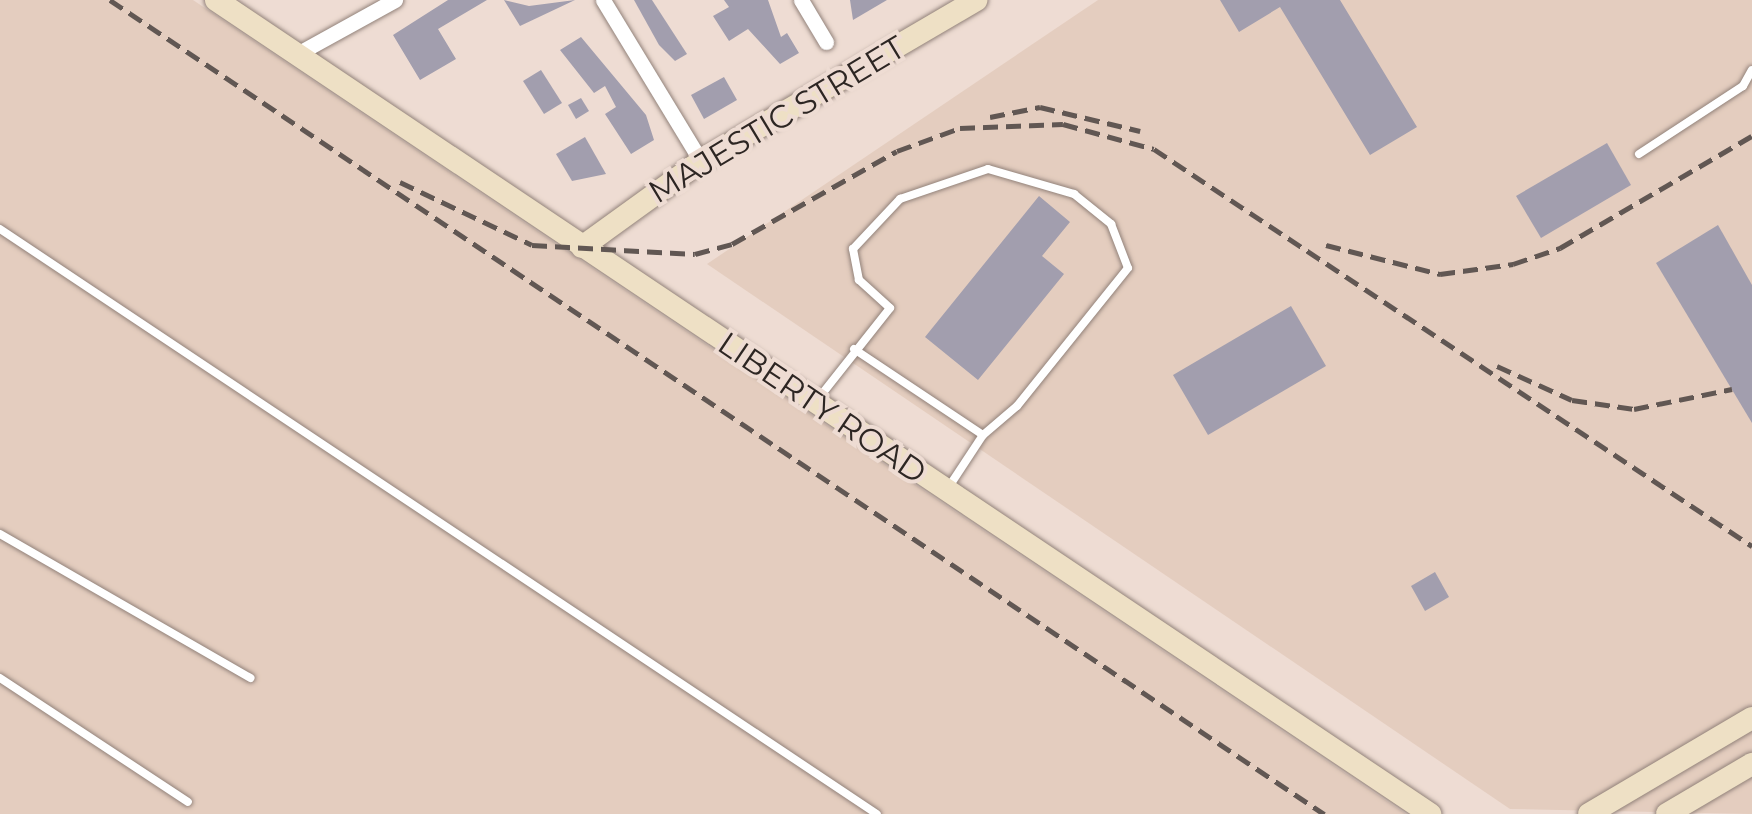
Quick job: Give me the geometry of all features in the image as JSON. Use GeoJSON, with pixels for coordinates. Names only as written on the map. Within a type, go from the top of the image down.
{"type":"FeatureCollection","features":[{"type":"Feature","properties":{"kind":"main road","name":"LIBERTY ROAD"},"geometry":{"type":"LineString","coordinates":[[216,0],[1430,814]]}},
{"type":"Feature","properties":{"kind":"main road","name":"MAJESTIC STREET"},"geometry":{"type":"LineString","coordinates":[[582,246],[701,161],[976,0]]}},
{"type":"Feature","properties":{"kind":"main road"},"geometry":{"type":"LineString","coordinates":[[1589,814],[1752,718]]}},
{"type":"Feature","properties":{"kind":"main road"},"geometry":{"type":"LineString","coordinates":[[1667,814],[1747,767],[1721,736]]}},
{"type":"Feature","properties":{"kind":"street"},"geometry":{"type":"LineString","coordinates":[[297,54],[395,0]]}},
{"type":"Feature","properties":{"kind":"street"},"geometry":{"type":"LineString","coordinates":[[604,0],[701,161]]}},
{"type":"Feature","properties":{"kind":"street"},"geometry":{"type":"LineString","coordinates":[[801,0],[826,42]]}},
{"type":"Feature","properties":{"kind":"lane"},"geometry":{"type":"LineString","coordinates":[[1639,154],[1751,73]]}},
{"type":"Feature","properties":{"kind":"lane"},"geometry":{"type":"LineString","coordinates":[[815,403],[890,308],[858,280],[853,249],[900,199],[938,179],[988,169],[1042,179],[1111,224],[1128,268],[1017,406],[982,434],[946,492]]}},
{"type":"Feature","properties":{"kind":"lane"},"geometry":{"type":"LineString","coordinates":[[0,228],[877,814]]}},
{"type":"Feature","properties":{"kind":"lane"},"geometry":{"type":"LineString","coordinates":[[854,349],[982,434]]}},
{"type":"Feature","properties":{"kind":"lane"},"geometry":{"type":"LineString","coordinates":[[0,534],[250,678]]}},
{"type":"Feature","properties":{"kind":"lane"},"geometry":{"type":"LineString","coordinates":[[0,678],[188,802]]}},
{"type":"Feature","properties":{"kind":"shaded area"},"geometry":{"type":"Polygon","coordinates":[[[0,0],[193,0],[1406,814],[0,814],[0,0]]]}},
{"type":"Feature","properties":{"kind":"shaded area"},"geometry":{"type":"Polygon","coordinates":[[[1098,0],[1752,0],[1752,814],[1510,809],[707,264],[1098,0]]]}},
{"type":"Feature","properties":{"kind":"building"},"geometry":{"type":"Polygon","coordinates":[[[448,0],[487,0],[438,29],[456,59],[420,80],[393,35],[448,0]]]}},
{"type":"Feature","properties":{"kind":"building"},"geometry":{"type":"Polygon","coordinates":[[[504,0],[529,6],[575,0],[520,26],[504,0]]]}},
{"type":"Feature","properties":{"kind":"building"},"geometry":{"type":"Polygon","coordinates":[[[634,0],[652,0],[687,54],[675,61],[659,45],[634,0]]]}},
{"type":"Feature","properties":{"kind":"building"},"geometry":{"type":"Polygon","coordinates":[[[724,0],[768,0],[781,37],[787,33],[799,53],[780,64],[748,29],[729,41],[713,16],[729,7],[724,0]]]}},
{"type":"Feature","properties":{"kind":"building"},"geometry":{"type":"Polygon","coordinates":[[[850,0],[887,0],[853,20],[850,0]]]}},
{"type":"Feature","properties":{"kind":"building"},"geometry":{"type":"Polygon","coordinates":[[[1220,0],[1340,0],[1417,127],[1370,155],[1280,7],[1239,32],[1220,0]]]}},
{"type":"Feature","properties":{"kind":"building"},"geometry":{"type":"Polygon","coordinates":[[[581,37],[646,115],[654,140],[631,154],[605,114],[616,107],[605,86],[594,93],[560,50],[581,37]]]}},
{"type":"Feature","properties":{"kind":"building"},"geometry":{"type":"Polygon","coordinates":[[[541,70],[562,103],[544,114],[523,81],[541,70]]]}},
{"type":"Feature","properties":{"kind":"building"},"geometry":{"type":"Polygon","coordinates":[[[724,77],[737,100],[704,119],[691,95],[724,77]]]}},
{"type":"Feature","properties":{"kind":"building"},"geometry":{"type":"Polygon","coordinates":[[[581,98],[589,111],[576,119],[568,105],[581,98]]]}},
{"type":"Feature","properties":{"kind":"building"},"geometry":{"type":"Polygon","coordinates":[[[585,137],[606,174],[572,181],[556,154],[585,137]]]}},
{"type":"Feature","properties":{"kind":"building"},"geometry":{"type":"Polygon","coordinates":[[[1607,143],[1631,185],[1541,238],[1516,196],[1607,143]]]}},
{"type":"Feature","properties":{"kind":"building"},"geometry":{"type":"Polygon","coordinates":[[[1039,196],[1070,222],[1042,256],[1064,274],[978,380],[925,337],[1039,196]]]}},
{"type":"Feature","properties":{"kind":"building"},"geometry":{"type":"Polygon","coordinates":[[[1718,225],[1752,285],[1752,423],[1656,263],[1718,225]]]}},
{"type":"Feature","properties":{"kind":"building"},"geometry":{"type":"Polygon","coordinates":[[[1291,306],[1326,366],[1208,435],[1173,375],[1291,306]]]}},
{"type":"Feature","properties":{"kind":"building"},"geometry":{"type":"Polygon","coordinates":[[[1435,572],[1449,597],[1425,611],[1411,586],[1435,572]]]}},
{"type":"Feature","properties":{"kind":"railway"},"geometry":{"type":"LineString","coordinates":[[110,0],[1324,814]]}},
{"type":"Feature","properties":{"kind":"railway"},"geometry":{"type":"LineString","coordinates":[[990,117],[1040,107],[1140,131]]}},
{"type":"Feature","properties":{"kind":"railway"},"geometry":{"type":"LineString","coordinates":[[400,182],[532,245],[695,254],[732,244],[897,151],[960,128],[1063,124],[1154,149],[1752,546]]}},
{"type":"Feature","properties":{"kind":"railway"},"geometry":{"type":"LineString","coordinates":[[1326,245],[1440,274],[1513,264],[1560,248],[1752,136]]}},
{"type":"Feature","properties":{"kind":"railway"},"geometry":{"type":"LineString","coordinates":[[1497,366],[1572,400],[1634,409],[1732,389]]}}]}
